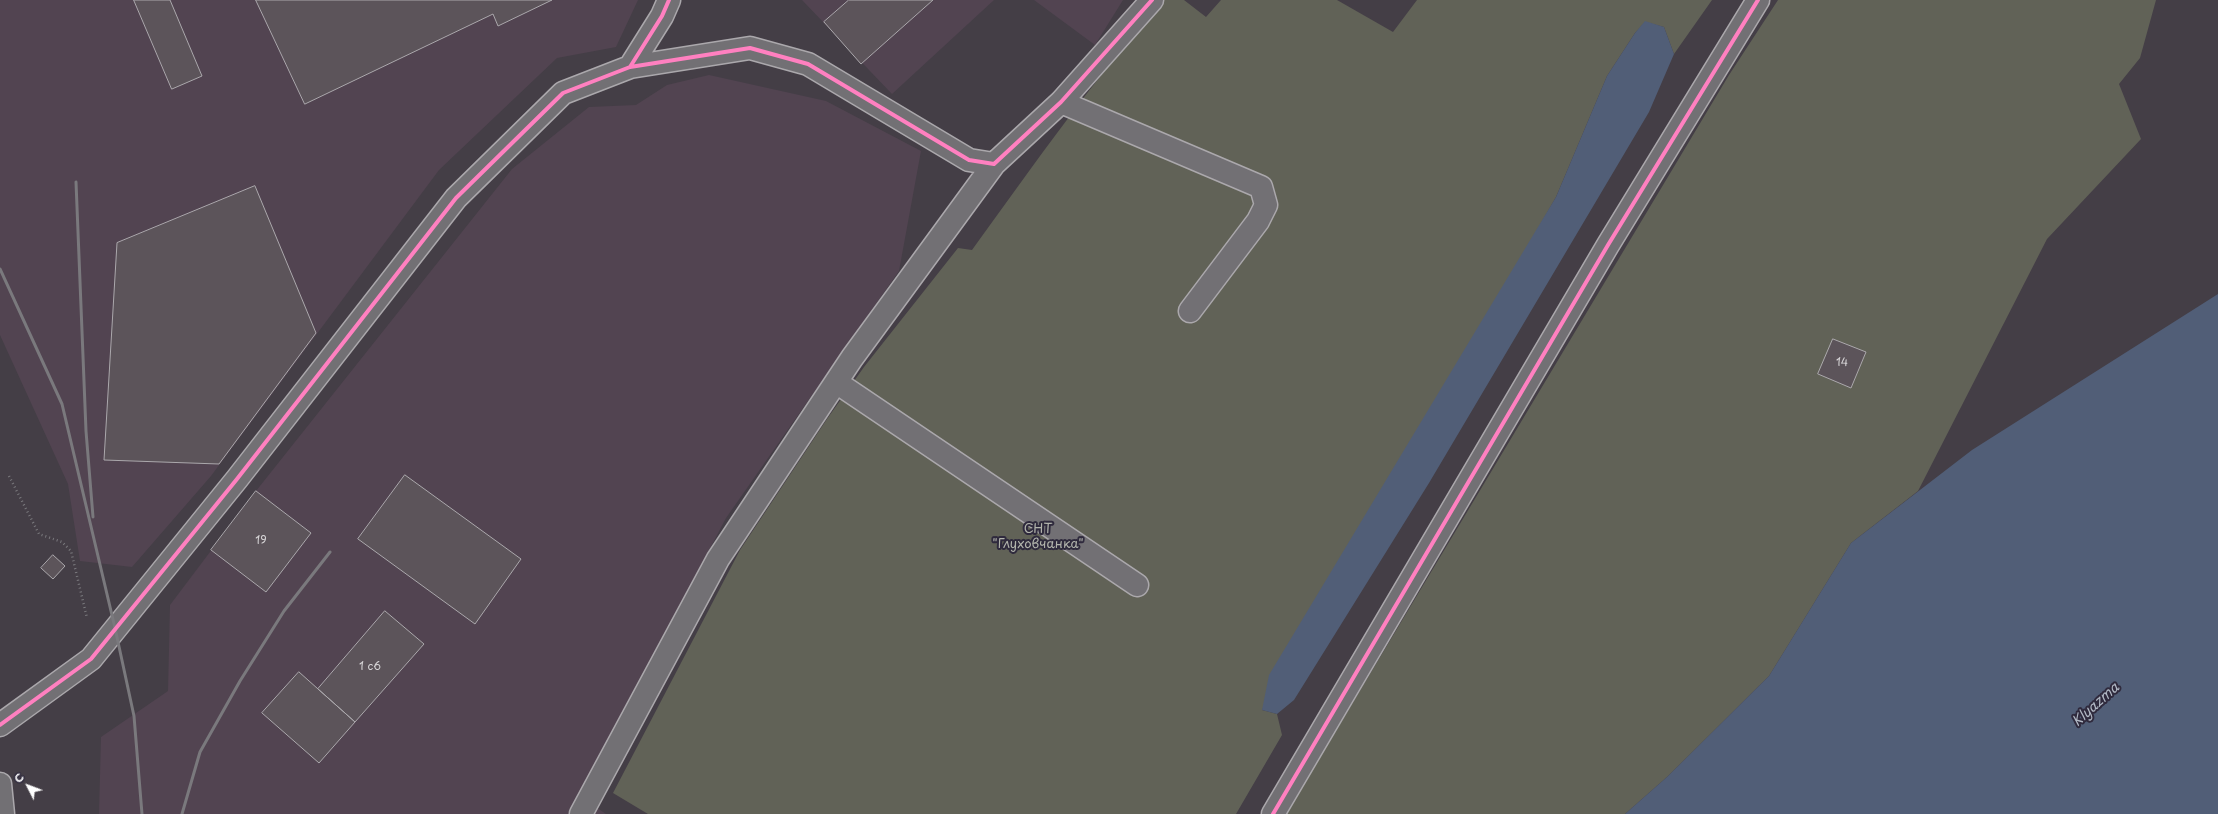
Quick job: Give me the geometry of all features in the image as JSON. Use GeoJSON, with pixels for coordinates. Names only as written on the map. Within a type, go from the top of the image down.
{"type":"FeatureCollection","features":[{"type":"Feature","properties":{"kind":"street"},"geometry":{"type":"LineString","coordinates":[[630,67],[662,16],[669,0]]}},
{"type":"Feature","properties":{"kind":"street"},"geometry":{"type":"LineString","coordinates":[[581,814],[718,559],[836,382],[994,164],[1061,102],[1152,0]]}},
{"type":"Feature","properties":{"kind":"street"},"geometry":{"type":"LineString","coordinates":[[1273,814],[1604,251],[1758,0]]}},
{"type":"Feature","properties":{"kind":"street"},"geometry":{"type":"LineString","coordinates":[[0,725],[91,659],[237,478],[456,198],[563,93],[630,67],[750,48],[808,64],[969,160],[994,164]]}},
{"type":"Feature","properties":{"kind":"street"},"geometry":{"type":"LineString","coordinates":[[1061,102],[1261,187],[1266,205],[1258,221],[1190,311]]}},
{"type":"Feature","properties":{"kind":"street"},"geometry":{"type":"LineString","coordinates":[[836,382],[1137,585]]}},
{"type":"Feature","properties":{"kind":"street"},"geometry":{"type":"LineString","coordinates":[[0,788],[3,814]]}},
{"type":"Feature","properties":{"kind":"path"},"geometry":{"type":"LineString","coordinates":[[9,476],[39,534],[62,542],[71,551],[90,630],[104,643]]}},
{"type":"Feature","properties":{"kind":"shaded area"},"geometry":{"type":"Polygon","coordinates":[[[0,0],[638,0],[616,47],[557,58],[439,170],[211,476],[132,567],[80,561],[68,484],[0,335],[0,0]]]}},
{"type":"Feature","properties":{"kind":"shaded area"},"geometry":{"type":"Polygon","coordinates":[[[802,0],[994,0],[892,94],[802,0]]]}},
{"type":"Feature","properties":{"kind":"shaded area"},"geometry":{"type":"Polygon","coordinates":[[[1034,0],[1123,0],[1095,45],[1034,0]]]}},
{"type":"Feature","properties":{"kind":"shaded area"},"geometry":{"type":"Polygon","coordinates":[[[709,75],[826,101],[921,151],[899,271],[726,518],[580,796],[606,814],[99,814],[101,737],[168,691],[170,605],[256,491],[512,169],[589,107],[636,105],[667,85],[709,75]]]}},
{"type":"Feature","properties":{"kind":"green space","name":"СНТ \"Глуховчанка\""},"geometry":{"type":"Polygon","coordinates":[[[1164,0],[1184,0],[1206,17],[1221,0],[1337,0],[1393,32],[1417,0],[1712,0],[1674,54],[1664,27],[1645,22],[1635,33],[1607,76],[1556,197],[1262,710],[1277,714],[1282,735],[1236,814],[648,814],[613,793],[740,550],[827,419],[864,367],[958,248],[972,250],[1089,91],[1164,0]]]}},
{"type":"Feature","properties":{"kind":"green space"},"geometry":{"type":"Polygon","coordinates":[[[1778,0],[2156,0],[2140,58],[2119,84],[2141,139],[2047,239],[1918,491],[1851,543],[1769,676],[1667,777],[1625,814],[1286,814],[1729,75],[1778,0]]]}},
{"type":"Feature","properties":{"kind":"water"},"geometry":{"type":"Polygon","coordinates":[[[1645,21],[1664,27],[1674,54],[1649,112],[1429,483],[1294,700],[1277,714],[1262,710],[1269,675],[1556,197],[1607,76],[1635,33],[1645,21]]]}},
{"type":"Feature","properties":{"kind":"water","name":"Klyazma"},"geometry":{"type":"Polygon","coordinates":[[[2218,294],[2218,814],[1625,814],[1667,777],[1769,676],[1851,543],[1972,450],[2218,294]]]}},
{"type":"Feature","properties":{"kind":"building"},"geometry":{"type":"Polygon","coordinates":[[[134,0],[170,0],[202,76],[172,89],[134,0]]]}},
{"type":"Feature","properties":{"kind":"building"},"geometry":{"type":"Polygon","coordinates":[[[256,0],[552,0],[498,26],[493,14],[305,104],[256,0]]]}},
{"type":"Feature","properties":{"kind":"building"},"geometry":{"type":"Polygon","coordinates":[[[849,0],[933,0],[861,64],[824,22],[849,0]]]}},
{"type":"Feature","properties":{"kind":"building"},"geometry":{"type":"Polygon","coordinates":[[[255,186],[316,333],[219,464],[104,460],[117,243],[255,186]]]}},
{"type":"Feature","properties":{"kind":"building"},"geometry":{"type":"Polygon","coordinates":[[[1833,339],[1866,352],[1851,388],[1818,374],[1833,339]]]}},
{"type":"Feature","properties":{"kind":"building"},"geometry":{"type":"Polygon","coordinates":[[[405,475],[521,559],[475,624],[358,539],[405,475]]]}},
{"type":"Feature","properties":{"kind":"building"},"geometry":{"type":"Polygon","coordinates":[[[256,491],[311,533],[266,592],[211,550],[256,491]]]}},
{"type":"Feature","properties":{"kind":"building"},"geometry":{"type":"Polygon","coordinates":[[[53,555],[65,566],[53,579],[41,568],[53,555]]]}},
{"type":"Feature","properties":{"kind":"building"},"geometry":{"type":"Polygon","coordinates":[[[385,611],[424,644],[355,722],[318,689],[385,611]]]}},
{"type":"Feature","properties":{"kind":"building"},"geometry":{"type":"Polygon","coordinates":[[[299,672],[355,722],[319,763],[262,713],[299,672]]]}},
{"type":"Feature","properties":{"kind":"railway"},"geometry":{"type":"LineString","coordinates":[[76,182],[86,431],[93,517]]}},
{"type":"Feature","properties":{"kind":"railway"},"geometry":{"type":"LineString","coordinates":[[0,269],[62,404],[115,628],[134,716],[142,814]]}},
{"type":"Feature","properties":{"kind":"railway"},"geometry":{"type":"LineString","coordinates":[[182,814],[200,752],[240,681],[284,611],[330,552]]}},
{"type":"Feature","properties":{"kind":"cycle path"},"geometry":{"type":"LineString","coordinates":[[0,725],[91,659],[237,479],[456,198],[563,93],[630,67],[662,16],[669,0]]}},
{"type":"Feature","properties":{"kind":"cycle path"},"geometry":{"type":"LineString","coordinates":[[630,67],[750,48],[808,64],[969,160],[994,164],[1061,102],[1152,0]]}},
{"type":"Feature","properties":{"kind":"cycle path"},"geometry":{"type":"LineString","coordinates":[[1273,814],[1608,245],[1758,0]]}}]}
